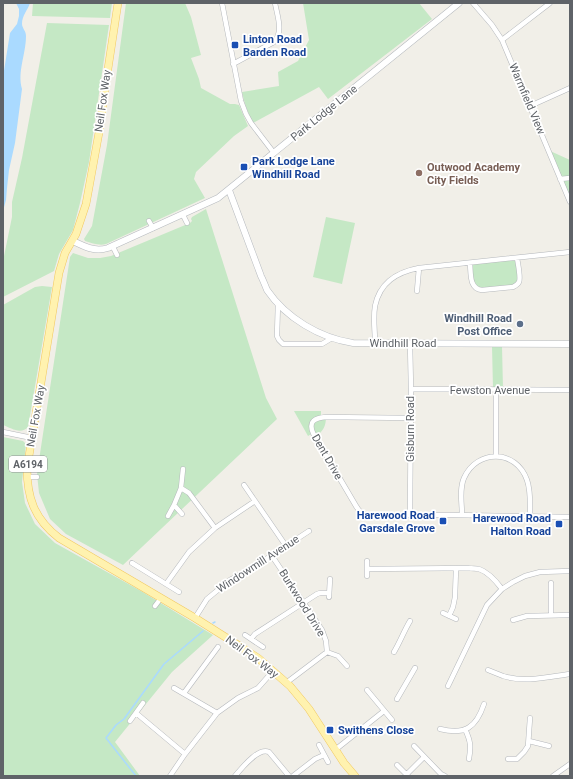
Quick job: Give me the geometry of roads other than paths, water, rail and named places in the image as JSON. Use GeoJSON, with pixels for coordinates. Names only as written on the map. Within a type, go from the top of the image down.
{"type":"FeatureCollection","features":[{"type":"Feature","properties":{"kind":"main road","name":"Neil Fox Way"},"geometry":{"type":"LineString","coordinates":[[118,3],[92,174],[82,218],[73,241],[62,260],[59,273],[27,468],[30,498],[39,517],[53,533],[64,541],[250,652],[273,671],[309,709],[334,750],[355,776]]}},
{"type":"Feature","properties":{"kind":"street"},"geometry":{"type":"LineString","coordinates":[[222,3],[241,101],[251,123],[274,153]]}},
{"type":"Feature","properties":{"kind":"street"},"geometry":{"type":"LineString","coordinates":[[233,64],[274,42],[278,38],[280,33],[275,3]]}},
{"type":"Feature","properties":{"kind":"street","name":"Park Lodge Lane"},"geometry":{"type":"LineString","coordinates":[[73,241],[94,250],[113,247],[218,198],[459,3]]}},
{"type":"Feature","properties":{"kind":"street","name":"Warmfield View"},"geometry":{"type":"LineString","coordinates":[[474,3],[502,40],[570,202]]}},
{"type":"Feature","properties":{"kind":"street"},"geometry":{"type":"LineString","coordinates":[[502,40],[550,3]]}},
{"type":"Feature","properties":{"kind":"street"},"geometry":{"type":"LineString","coordinates":[[530,106],[570,88]]}},
{"type":"Feature","properties":{"kind":"street"},"geometry":{"type":"LineString","coordinates":[[560,179],[570,178]]}},
{"type":"Feature","properties":{"kind":"street","name":"Windhill Road"},"geometry":{"type":"LineString","coordinates":[[229,190],[267,289],[285,310],[296,319],[319,333],[343,342],[352,343],[570,344]]}},
{"type":"Feature","properties":{"kind":"street"},"geometry":{"type":"LineString","coordinates":[[183,215],[187,223]]}},
{"type":"Feature","properties":{"kind":"street"},"geometry":{"type":"LineString","coordinates":[[149,221],[153,228]]}},
{"type":"Feature","properties":{"kind":"street"},"geometry":{"type":"LineString","coordinates":[[113,247],[117,254]]}},
{"type":"Feature","properties":{"kind":"street"},"geometry":{"type":"LineString","coordinates":[[375,343],[375,308],[379,295],[382,288],[392,278],[400,273],[419,268],[470,264],[570,252]]}},
{"type":"Feature","properties":{"kind":"street"},"geometry":{"type":"LineString","coordinates":[[470,264],[472,282],[474,287],[478,290],[513,287],[516,286],[520,278],[518,258]]}},
{"type":"Feature","properties":{"kind":"street"},"geometry":{"type":"LineString","coordinates":[[417,291],[419,268]]}},
{"type":"Feature","properties":{"kind":"street"},"geometry":{"type":"LineString","coordinates":[[278,303],[277,336],[283,344],[322,344],[332,338]]}},
{"type":"Feature","properties":{"kind":"street","name":"Gisburn Road"},"geometry":{"type":"LineString","coordinates":[[410,343],[410,515]]}},
{"type":"Feature","properties":{"kind":"street","name":"Fewston Avenue"},"geometry":{"type":"LineString","coordinates":[[411,389],[570,390]]}},
{"type":"Feature","properties":{"kind":"street"},"geometry":{"type":"LineString","coordinates":[[496,390],[496,456]]}},
{"type":"Feature","properties":{"kind":"street","name":"Dent Drive"},"geometry":{"type":"LineString","coordinates":[[410,418],[326,417],[313,421],[311,424],[311,429],[361,513],[367,515],[410,515]]}},
{"type":"Feature","properties":{"kind":"street"},"geometry":{"type":"LineString","coordinates":[[3,432],[32,438]]}},
{"type":"Feature","properties":{"kind":"street"},"geometry":{"type":"LineString","coordinates":[[462,515],[461,492],[463,479],[478,461],[496,456],[508,458],[516,463],[525,475],[529,490],[530,517]]}},
{"type":"Feature","properties":{"kind":"street"},"geometry":{"type":"LineString","coordinates":[[168,516],[174,506],[181,488],[183,469]]}},
{"type":"Feature","properties":{"kind":"street"},"geometry":{"type":"LineString","coordinates":[[27,477],[36,477]]}},
{"type":"Feature","properties":{"kind":"street"},"geometry":{"type":"LineString","coordinates":[[244,485],[286,546]]}},
{"type":"Feature","properties":{"kind":"street"},"geometry":{"type":"LineString","coordinates":[[181,488],[190,493],[216,528]]}},
{"type":"Feature","properties":{"kind":"street"},"geometry":{"type":"LineString","coordinates":[[166,584],[188,552],[216,528],[255,500]]}},
{"type":"Feature","properties":{"kind":"street"},"geometry":{"type":"LineString","coordinates":[[174,506],[182,514]]}},
{"type":"Feature","properties":{"kind":"street"},"geometry":{"type":"LineString","coordinates":[[410,515],[570,517]]}},
{"type":"Feature","properties":{"kind":"street","name":"Windowmill Avenue"},"geometry":{"type":"LineString","coordinates":[[195,618],[207,599],[230,580],[254,568],[309,531]]}},
{"type":"Feature","properties":{"kind":"street","name":"Burkwood Drive"},"geometry":{"type":"LineString","coordinates":[[272,556],[322,630],[326,641],[327,652]]}},
{"type":"Feature","properties":{"kind":"street"},"geometry":{"type":"LineString","coordinates":[[367,561],[367,576]]}},
{"type":"Feature","properties":{"kind":"street"},"geometry":{"type":"LineString","coordinates":[[132,563],[179,592]]}},
{"type":"Feature","properties":{"kind":"street"},"geometry":{"type":"LineString","coordinates":[[368,569],[479,569],[491,577],[502,589]]}},
{"type":"Feature","properties":{"kind":"street"},"geometry":{"type":"LineString","coordinates":[[449,616],[455,597],[456,569]]}},
{"type":"Feature","properties":{"kind":"street"},"geometry":{"type":"LineString","coordinates":[[448,686],[487,605],[494,596],[502,589],[525,576],[540,572],[570,572]]}},
{"type":"Feature","properties":{"kind":"street"},"geometry":{"type":"LineString","coordinates":[[251,639],[255,634],[318,593],[329,595],[330,579]]}},
{"type":"Feature","properties":{"kind":"street"},"geometry":{"type":"LineString","coordinates":[[551,583],[551,615]]}},
{"type":"Feature","properties":{"kind":"street"},"geometry":{"type":"LineString","coordinates":[[155,606],[161,598]]}},
{"type":"Feature","properties":{"kind":"street"},"geometry":{"type":"LineString","coordinates":[[443,613],[456,619]]}},
{"type":"Feature","properties":{"kind":"street"},"geometry":{"type":"LineString","coordinates":[[513,620],[527,616],[570,615]]}},
{"type":"Feature","properties":{"kind":"street"},"geometry":{"type":"LineString","coordinates":[[394,652],[404,629],[410,621]]}},
{"type":"Feature","properties":{"kind":"street"},"geometry":{"type":"LineString","coordinates":[[245,635],[263,647]]}},
{"type":"Feature","properties":{"kind":"street"},"geometry":{"type":"LineString","coordinates":[[184,693],[218,646]]}},
{"type":"Feature","properties":{"kind":"street"},"geometry":{"type":"LineString","coordinates":[[286,683],[327,652],[338,656],[347,666]]}},
{"type":"Feature","properties":{"kind":"street"},"geometry":{"type":"LineString","coordinates":[[397,699],[415,668]]}},
{"type":"Feature","properties":{"kind":"street"},"geometry":{"type":"LineString","coordinates":[[492,670],[504,676],[527,679],[570,674]]}},
{"type":"Feature","properties":{"kind":"street"},"geometry":{"type":"LineString","coordinates":[[170,776],[217,713],[238,698],[258,688],[273,671]]}},
{"type":"Feature","properties":{"kind":"street"},"geometry":{"type":"LineString","coordinates":[[174,688],[217,713]]}},
{"type":"Feature","properties":{"kind":"street"},"geometry":{"type":"LineString","coordinates":[[367,690],[392,720]]}},
{"type":"Feature","properties":{"kind":"street"},"geometry":{"type":"LineString","coordinates":[[130,721],[143,703]]}},
{"type":"Feature","properties":{"kind":"street"},"geometry":{"type":"LineString","coordinates":[[440,729],[450,732],[458,732],[471,726],[478,720],[484,704]]}},
{"type":"Feature","properties":{"kind":"street"},"geometry":{"type":"LineString","coordinates":[[334,750],[384,711]]}},
{"type":"Feature","properties":{"kind":"street"},"geometry":{"type":"LineString","coordinates":[[136,713],[185,754]]}},
{"type":"Feature","properties":{"kind":"street"},"geometry":{"type":"LineString","coordinates":[[508,759],[517,759],[528,746],[530,718]]}},
{"type":"Feature","properties":{"kind":"street"},"geometry":{"type":"LineString","coordinates":[[465,729],[470,739],[471,746],[469,759]]}},
{"type":"Feature","properties":{"kind":"street"},"geometry":{"type":"LineString","coordinates":[[529,741],[542,747],[549,746]]}},
{"type":"Feature","properties":{"kind":"street"},"geometry":{"type":"LineString","coordinates":[[319,745],[328,762]]}},
{"type":"Feature","properties":{"kind":"street"},"geometry":{"type":"LineString","coordinates":[[414,746],[441,774],[445,776]]}},
{"type":"Feature","properties":{"kind":"street"},"geometry":{"type":"LineString","coordinates":[[235,776],[257,754],[266,750],[270,752],[289,776]]}},
{"type":"Feature","properties":{"kind":"street"},"geometry":{"type":"LineString","coordinates":[[293,776],[315,759],[324,755]]}},
{"type":"Feature","properties":{"kind":"street"},"geometry":{"type":"LineString","coordinates":[[397,765],[407,775],[424,757]]}},
{"type":"Feature","properties":{"kind":"street"},"geometry":{"type":"LineString","coordinates":[[517,759],[517,765]]}},
{"type":"Feature","properties":{"kind":"street"},"geometry":{"type":"LineString","coordinates":[[553,776],[570,764]]}},
{"type":"Feature","properties":{"kind":"water"},"geometry":{"type":"Polygon","coordinates":[[[16,3],[30,3],[22,21],[26,36],[26,43],[21,70],[22,89],[15,143],[9,170],[6,200],[3,211],[3,77],[10,33],[17,24],[19,16],[19,9],[16,3]]]}},
{"type":"Feature","properties":{"kind":"waterway"},"geometry":{"type":"LineString","coordinates":[[136,776],[106,738],[116,725],[124,719],[164,664],[203,631]]}},
{"type":"Feature","properties":{"kind":"place","name":"Linton Road Barden Road"},"geometry":{"type":"Point","coordinates":[235,45]}},
{"type":"Feature","properties":{"kind":"place","name":"Park Lodge Lane Windhill Road"},"geometry":{"type":"Point","coordinates":[244,167]}},
{"type":"Feature","properties":{"kind":"place","name":"Outwood Academy City Fields"},"geometry":{"type":"Point","coordinates":[419,173]}},
{"type":"Feature","properties":{"kind":"place","name":"Windhill Road Post Office"},"geometry":{"type":"Point","coordinates":[520,324]}},
{"type":"Feature","properties":{"kind":"place","name":"Harewood Road Garsdale Grove"},"geometry":{"type":"Point","coordinates":[443,521]}},
{"type":"Feature","properties":{"kind":"place","name":"Harewood Road Halton Road"},"geometry":{"type":"Point","coordinates":[559,524]}},
{"type":"Feature","properties":{"kind":"place","name":"Swithens Close"},"geometry":{"type":"Point","coordinates":[330,730]}}]}
